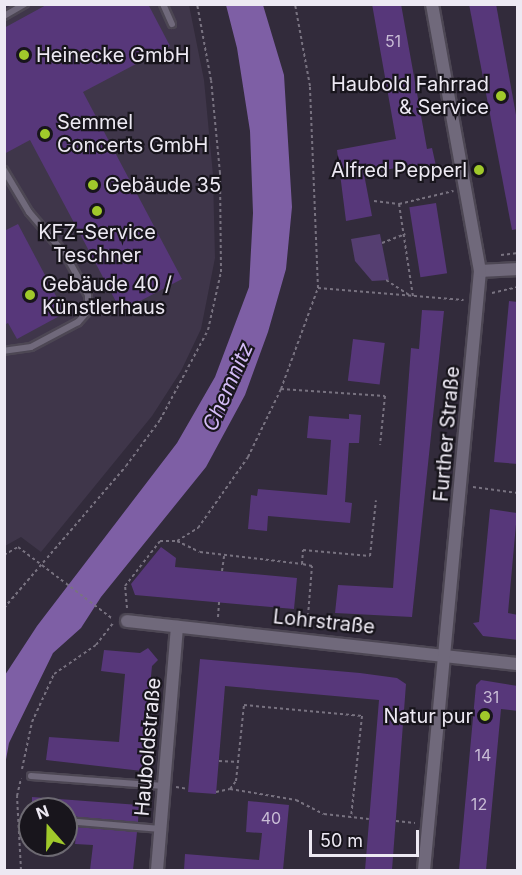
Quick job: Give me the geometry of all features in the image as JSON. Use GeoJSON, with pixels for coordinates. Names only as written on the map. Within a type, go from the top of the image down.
{"type":"FeatureCollection","features":[{"type":"Feature","properties":{"kind":"street","name":"Further Straße"},"geometry":{"type":"LineString","coordinates":[[424,870],[442,654],[461,486],[480,271],[468,188],[432,4]]}},
{"type":"Feature","properties":{"kind":"street"},"geometry":{"type":"LineString","coordinates":[[480,271],[518,269]]}},
{"type":"Feature","properties":{"kind":"street","name":"Lohrstraße"},"geometry":{"type":"LineString","coordinates":[[127,621],[518,664]]}},
{"type":"Feature","properties":{"kind":"street","name":"Hauboldstraße"},"geometry":{"type":"LineString","coordinates":[[157,870],[177,627]]}},
{"type":"Feature","properties":{"kind":"lane"},"geometry":{"type":"LineString","coordinates":[[4,15],[25,4]]}},
{"type":"Feature","properties":{"kind":"lane"},"geometry":{"type":"LineString","coordinates":[[162,4],[172,24]]}},
{"type":"Feature","properties":{"kind":"lane"},"geometry":{"type":"LineString","coordinates":[[4,170],[28,212],[65,254],[88,295],[88,311],[78,322],[31,347],[4,351]]}},
{"type":"Feature","properties":{"kind":"lane"},"geometry":{"type":"LineString","coordinates":[[31,776],[164,786]]}},
{"type":"Feature","properties":{"kind":"lane"},"geometry":{"type":"LineString","coordinates":[[78,822],[160,829]]}},
{"type":"Feature","properties":{"kind":"path"},"geometry":{"type":"LineString","coordinates":[[4,608],[40,562],[126,466],[160,420],[208,330],[221,272],[220,173],[211,80],[196,4]]}},
{"type":"Feature","properties":{"kind":"path"},"geometry":{"type":"LineString","coordinates":[[177,541],[198,528],[248,457],[281,388],[318,288],[310,86],[295,4]]}},
{"type":"Feature","properties":{"kind":"path"},"geometry":{"type":"LineString","coordinates":[[374,201],[399,204],[468,188]]}},
{"type":"Feature","properties":{"kind":"path"},"geometry":{"type":"LineString","coordinates":[[399,204],[413,297]]}},
{"type":"Feature","properties":{"kind":"path"},"geometry":{"type":"LineString","coordinates":[[382,243],[405,234]]}},
{"type":"Feature","properties":{"kind":"path"},"geometry":{"type":"LineString","coordinates":[[386,280],[413,297]]}},
{"type":"Feature","properties":{"kind":"path"},"geometry":{"type":"LineString","coordinates":[[318,288],[478,301],[502,288],[518,287]]}},
{"type":"Feature","properties":{"kind":"path"},"geometry":{"type":"LineString","coordinates":[[281,388],[385,396],[380,445]]}},
{"type":"Feature","properties":{"kind":"path"},"geometry":{"type":"LineString","coordinates":[[461,486],[518,493]]}},
{"type":"Feature","properties":{"kind":"path"},"geometry":{"type":"LineString","coordinates":[[302,564],[303,550],[370,555],[376,500]]}},
{"type":"Feature","properties":{"kind":"path"},"geometry":{"type":"LineString","coordinates":[[128,607],[125,586],[160,541],[177,541],[200,552],[312,566],[306,639]]}},
{"type":"Feature","properties":{"kind":"path"},"geometry":{"type":"LineString","coordinates":[[4,555],[18,547],[115,620],[96,645],[54,674],[32,722],[17,796],[21,870]]}},
{"type":"Feature","properties":{"kind":"path"},"geometry":{"type":"LineString","coordinates":[[222,571],[224,556]]}},
{"type":"Feature","properties":{"kind":"path"},"geometry":{"type":"LineString","coordinates":[[230,789],[236,781],[244,705],[362,716],[351,817]]}},
{"type":"Feature","properties":{"kind":"path"},"geometry":{"type":"LineString","coordinates":[[219,761],[239,762]]}},
{"type":"Feature","properties":{"kind":"path"},"geometry":{"type":"LineString","coordinates":[[216,792],[230,789],[276,794],[324,814],[369,819]]}},
{"type":"Feature","properties":{"kind":"path"},"geometry":{"type":"LineString","coordinates":[[396,821],[427,824]]}},
{"type":"Feature","properties":{"kind":"shaded area"},"geometry":{"type":"Polygon","coordinates":[[[5,5],[189,5],[204,80],[213,175],[215,258],[201,329],[181,371],[152,416],[41,552],[21,537],[5,546],[5,5]]]}},
{"type":"Feature","properties":{"kind":"shaded area"},"geometry":{"type":"Polygon","coordinates":[[[380,234],[389,280],[372,281],[355,261],[351,239],[380,234]]]}},
{"type":"Feature","properties":{"kind":"water","name":"Chemnitz"},"geometry":{"type":"Polygon","coordinates":[[[226,5],[263,5],[284,75],[292,207],[286,269],[268,332],[245,395],[206,467],[101,597],[81,628],[53,653],[9,743],[5,765],[5,675],[37,626],[177,443],[215,377],[249,287],[253,213],[250,131],[237,48],[226,5]]]}},
{"type":"Feature","properties":{"kind":"building","name":"Gebäude 35"},"geometry":{"type":"Polygon","coordinates":[[[48,4],[148,4],[170,46],[83,92],[182,279],[121,311],[30,140],[4,154],[4,28],[48,4]]]}},
{"type":"Feature","properties":{"kind":"building"},"geometry":{"type":"Polygon","coordinates":[[[372,4],[401,4],[427,149],[432,148],[436,166],[402,173],[401,167],[364,174],[372,216],[346,221],[337,150],[396,139],[372,4]]]}},
{"type":"Feature","properties":{"kind":"building"},"geometry":{"type":"Polygon","coordinates":[[[469,4],[496,4],[518,126],[518,229],[512,230],[469,4]]]}},
{"type":"Feature","properties":{"kind":"building"},"geometry":{"type":"Polygon","coordinates":[[[436,203],[447,273],[420,277],[409,207],[436,203]]]}},
{"type":"Feature","properties":{"kind":"building","name":"Gebäude 40 / Künstlerhaus"},"geometry":{"type":"Polygon","coordinates":[[[18,224],[65,313],[17,339],[8,323],[4,325],[4,231],[18,224]]]}},
{"type":"Feature","properties":{"kind":"building"},"geometry":{"type":"Polygon","coordinates":[[[509,301],[518,302],[518,464],[494,462],[509,301]]]}},
{"type":"Feature","properties":{"kind":"building"},"geometry":{"type":"Polygon","coordinates":[[[422,310],[444,311],[412,617],[335,613],[338,585],[393,588],[411,348],[419,349],[422,310]]]}},
{"type":"Feature","properties":{"kind":"building"},"geometry":{"type":"Polygon","coordinates":[[[353,339],[385,343],[380,385],[348,381],[353,339]]]}},
{"type":"Feature","properties":{"kind":"building"},"geometry":{"type":"Polygon","coordinates":[[[349,414],[361,415],[359,443],[349,443],[345,502],[352,503],[350,523],[268,516],[267,531],[248,529],[251,495],[257,496],[258,489],[327,495],[331,440],[307,438],[309,416],[349,419],[349,414]]]}},
{"type":"Feature","properties":{"kind":"building"},"geometry":{"type":"Polygon","coordinates":[[[490,509],[517,513],[508,613],[518,615],[518,640],[483,636],[473,623],[479,622],[490,509]]]}},
{"type":"Feature","properties":{"kind":"building"},"geometry":{"type":"Polygon","coordinates":[[[161,547],[176,558],[175,567],[297,578],[294,609],[135,595],[131,584],[161,547]]]}},
{"type":"Feature","properties":{"kind":"building"},"geometry":{"type":"Polygon","coordinates":[[[148,648],[158,660],[152,666],[142,771],[46,760],[49,737],[119,742],[125,674],[101,671],[104,650],[140,653],[148,648]]]}},
{"type":"Feature","properties":{"kind":"building"},"geometry":{"type":"Polygon","coordinates":[[[200,659],[360,673],[397,678],[406,684],[392,870],[365,870],[379,700],[225,686],[216,794],[188,792],[200,659]]]}},
{"type":"Feature","properties":{"kind":"building"},"geometry":{"type":"Polygon","coordinates":[[[481,680],[518,686],[518,711],[501,709],[486,870],[459,870],[476,685],[481,680]]]}},
{"type":"Feature","properties":{"kind":"building"},"geometry":{"type":"Polygon","coordinates":[[[78,800],[139,805],[138,822],[78,817],[78,800]]]}},
{"type":"Feature","properties":{"kind":"building"},"geometry":{"type":"Polygon","coordinates":[[[248,801],[289,805],[283,870],[184,870],[185,854],[259,860],[262,833],[246,832],[248,801]]]}},
{"type":"Feature","properties":{"kind":"building"},"geometry":{"type":"Polygon","coordinates":[[[78,827],[137,832],[133,870],[90,870],[93,845],[78,844],[78,827]]]}},
{"type":"Feature","properties":{"kind":"place","name":"Heinecke GmbH"},"geometry":{"type":"Point","coordinates":[24,55]}},
{"type":"Feature","properties":{"kind":"place","name":"Haubold Fahrrad & Service"},"geometry":{"type":"Point","coordinates":[501,96]}},
{"type":"Feature","properties":{"kind":"place","name":"Semmel Concerts GmbH"},"geometry":{"type":"Point","coordinates":[45,134]}},
{"type":"Feature","properties":{"kind":"place","name":"Alfred Pepperl"},"geometry":{"type":"Point","coordinates":[479,170]}},
{"type":"Feature","properties":{"kind":"place","name":"Gebäude 35"},"geometry":{"type":"Point","coordinates":[93,185]}},
{"type":"Feature","properties":{"kind":"place","name":"KFZ-Service Teschner"},"geometry":{"type":"Point","coordinates":[97,211]}},
{"type":"Feature","properties":{"kind":"place","name":"Gebäude 40 / Künstlerhaus"},"geometry":{"type":"Point","coordinates":[30,295]}},
{"type":"Feature","properties":{"kind":"place","name":"Natur pur"},"geometry":{"type":"Point","coordinates":[485,716]}}]}
